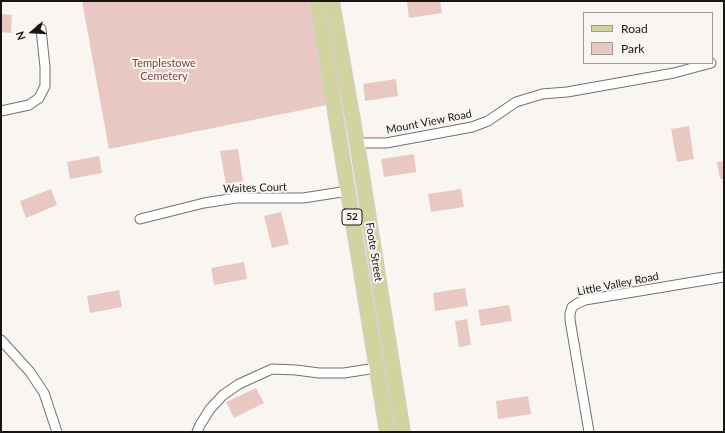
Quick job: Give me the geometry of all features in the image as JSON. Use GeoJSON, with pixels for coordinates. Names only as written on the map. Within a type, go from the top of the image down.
{"type":"FeatureCollection","features":[{"type":"Feature","properties":{"kind":"main road","name":"Foote Street"},"geometry":{"type":"LineString","coordinates":[[317,1],[387,432]]}},
{"type":"Feature","properties":{"kind":"main road","name":"Foote Street"},"geometry":{"type":"LineString","coordinates":[[332,1],[357,143],[403,432]]}},
{"type":"Feature","properties":{"kind":"main road"},"geometry":{"type":"LineString","coordinates":[[360,268],[376,265]]}},
{"type":"Feature","properties":{"kind":"street"},"geometry":{"type":"LineString","coordinates":[[1,111],[29,105],[39,98],[45,86],[45,67],[41,29]]}},
{"type":"Feature","properties":{"kind":"street","name":"Mount View Road"},"geometry":{"type":"LineString","coordinates":[[357,143],[386,143],[472,127],[488,121],[516,102],[542,94],[568,92],[666,74],[709,64]]}},
{"type":"Feature","properties":{"kind":"street","name":"Waites Court"},"geometry":{"type":"LineString","coordinates":[[140,219],[204,203],[236,198],[303,198],[348,191]]}},
{"type":"Feature","properties":{"kind":"street","name":"Little Valley Road"},"geometry":{"type":"LineString","coordinates":[[589,432],[570,320],[572,307],[585,300],[724,277]]}},
{"type":"Feature","properties":{"kind":"street"},"geometry":{"type":"LineString","coordinates":[[1,340],[30,372],[44,393],[57,432]]}},
{"type":"Feature","properties":{"kind":"street"},"geometry":{"type":"LineString","coordinates":[[197,432],[200,424],[210,409],[223,395],[239,384],[272,369],[319,373],[344,373],[376,368]]}},
{"type":"Feature","properties":{"kind":"green space","name":"Templestowe Cemetery"},"geometry":{"type":"Polygon","coordinates":[[[82,1],[309,1],[327,105],[109,149],[82,1]]]}},
{"type":"Feature","properties":{"kind":"green space"},"geometry":{"type":"Polygon","coordinates":[[[407,1],[440,1],[442,13],[409,18],[407,1]]]}},
{"type":"Feature","properties":{"kind":"green space"},"geometry":{"type":"Polygon","coordinates":[[[1,14],[12,15],[11,33],[1,32],[1,14]]]}},
{"type":"Feature","properties":{"kind":"green space"},"geometry":{"type":"Polygon","coordinates":[[[396,79],[398,96],[365,101],[363,84],[396,79]]]}},
{"type":"Feature","properties":{"kind":"green space"},"geometry":{"type":"Polygon","coordinates":[[[689,126],[694,159],[677,162],[671,129],[689,126]]]}},
{"type":"Feature","properties":{"kind":"green space"},"geometry":{"type":"Polygon","coordinates":[[[238,149],[243,181],[226,184],[220,151],[238,149]]]}},
{"type":"Feature","properties":{"kind":"green space"},"geometry":{"type":"Polygon","coordinates":[[[414,154],[416,172],[384,177],[381,159],[414,154]]]}},
{"type":"Feature","properties":{"kind":"green space"},"geometry":{"type":"Polygon","coordinates":[[[99,156],[102,173],[70,179],[67,162],[99,156]]]}},
{"type":"Feature","properties":{"kind":"green space"},"geometry":{"type":"Polygon","coordinates":[[[724,161],[724,179],[720,179],[717,162],[724,161]]]}},
{"type":"Feature","properties":{"kind":"green space"},"geometry":{"type":"Polygon","coordinates":[[[51,189],[57,205],[26,218],[20,201],[51,189]]]}},
{"type":"Feature","properties":{"kind":"green space"},"geometry":{"type":"Polygon","coordinates":[[[461,189],[464,207],[431,212],[428,194],[461,189]]]}},
{"type":"Feature","properties":{"kind":"green space"},"geometry":{"type":"Polygon","coordinates":[[[281,212],[289,244],[272,248],[264,216],[281,212]]]}},
{"type":"Feature","properties":{"kind":"green space"},"geometry":{"type":"Polygon","coordinates":[[[244,262],[247,279],[214,285],[211,268],[244,262]]]}},
{"type":"Feature","properties":{"kind":"green space"},"geometry":{"type":"Polygon","coordinates":[[[465,288],[468,306],[435,311],[433,293],[465,288]]]}},
{"type":"Feature","properties":{"kind":"green space"},"geometry":{"type":"Polygon","coordinates":[[[119,290],[122,307],[90,313],[87,296],[119,290]]]}},
{"type":"Feature","properties":{"kind":"green space"},"geometry":{"type":"Polygon","coordinates":[[[509,305],[512,321],[481,326],[478,310],[509,305]]]}},
{"type":"Feature","properties":{"kind":"green space"},"geometry":{"type":"Polygon","coordinates":[[[467,319],[471,345],[459,347],[455,321],[467,319]]]}},
{"type":"Feature","properties":{"kind":"green space"},"geometry":{"type":"Polygon","coordinates":[[[256,388],[264,403],[234,418],[226,402],[256,388]]]}},
{"type":"Feature","properties":{"kind":"green space"},"geometry":{"type":"Polygon","coordinates":[[[528,396],[531,414],[498,419],[496,401],[528,396]]]}}]}
